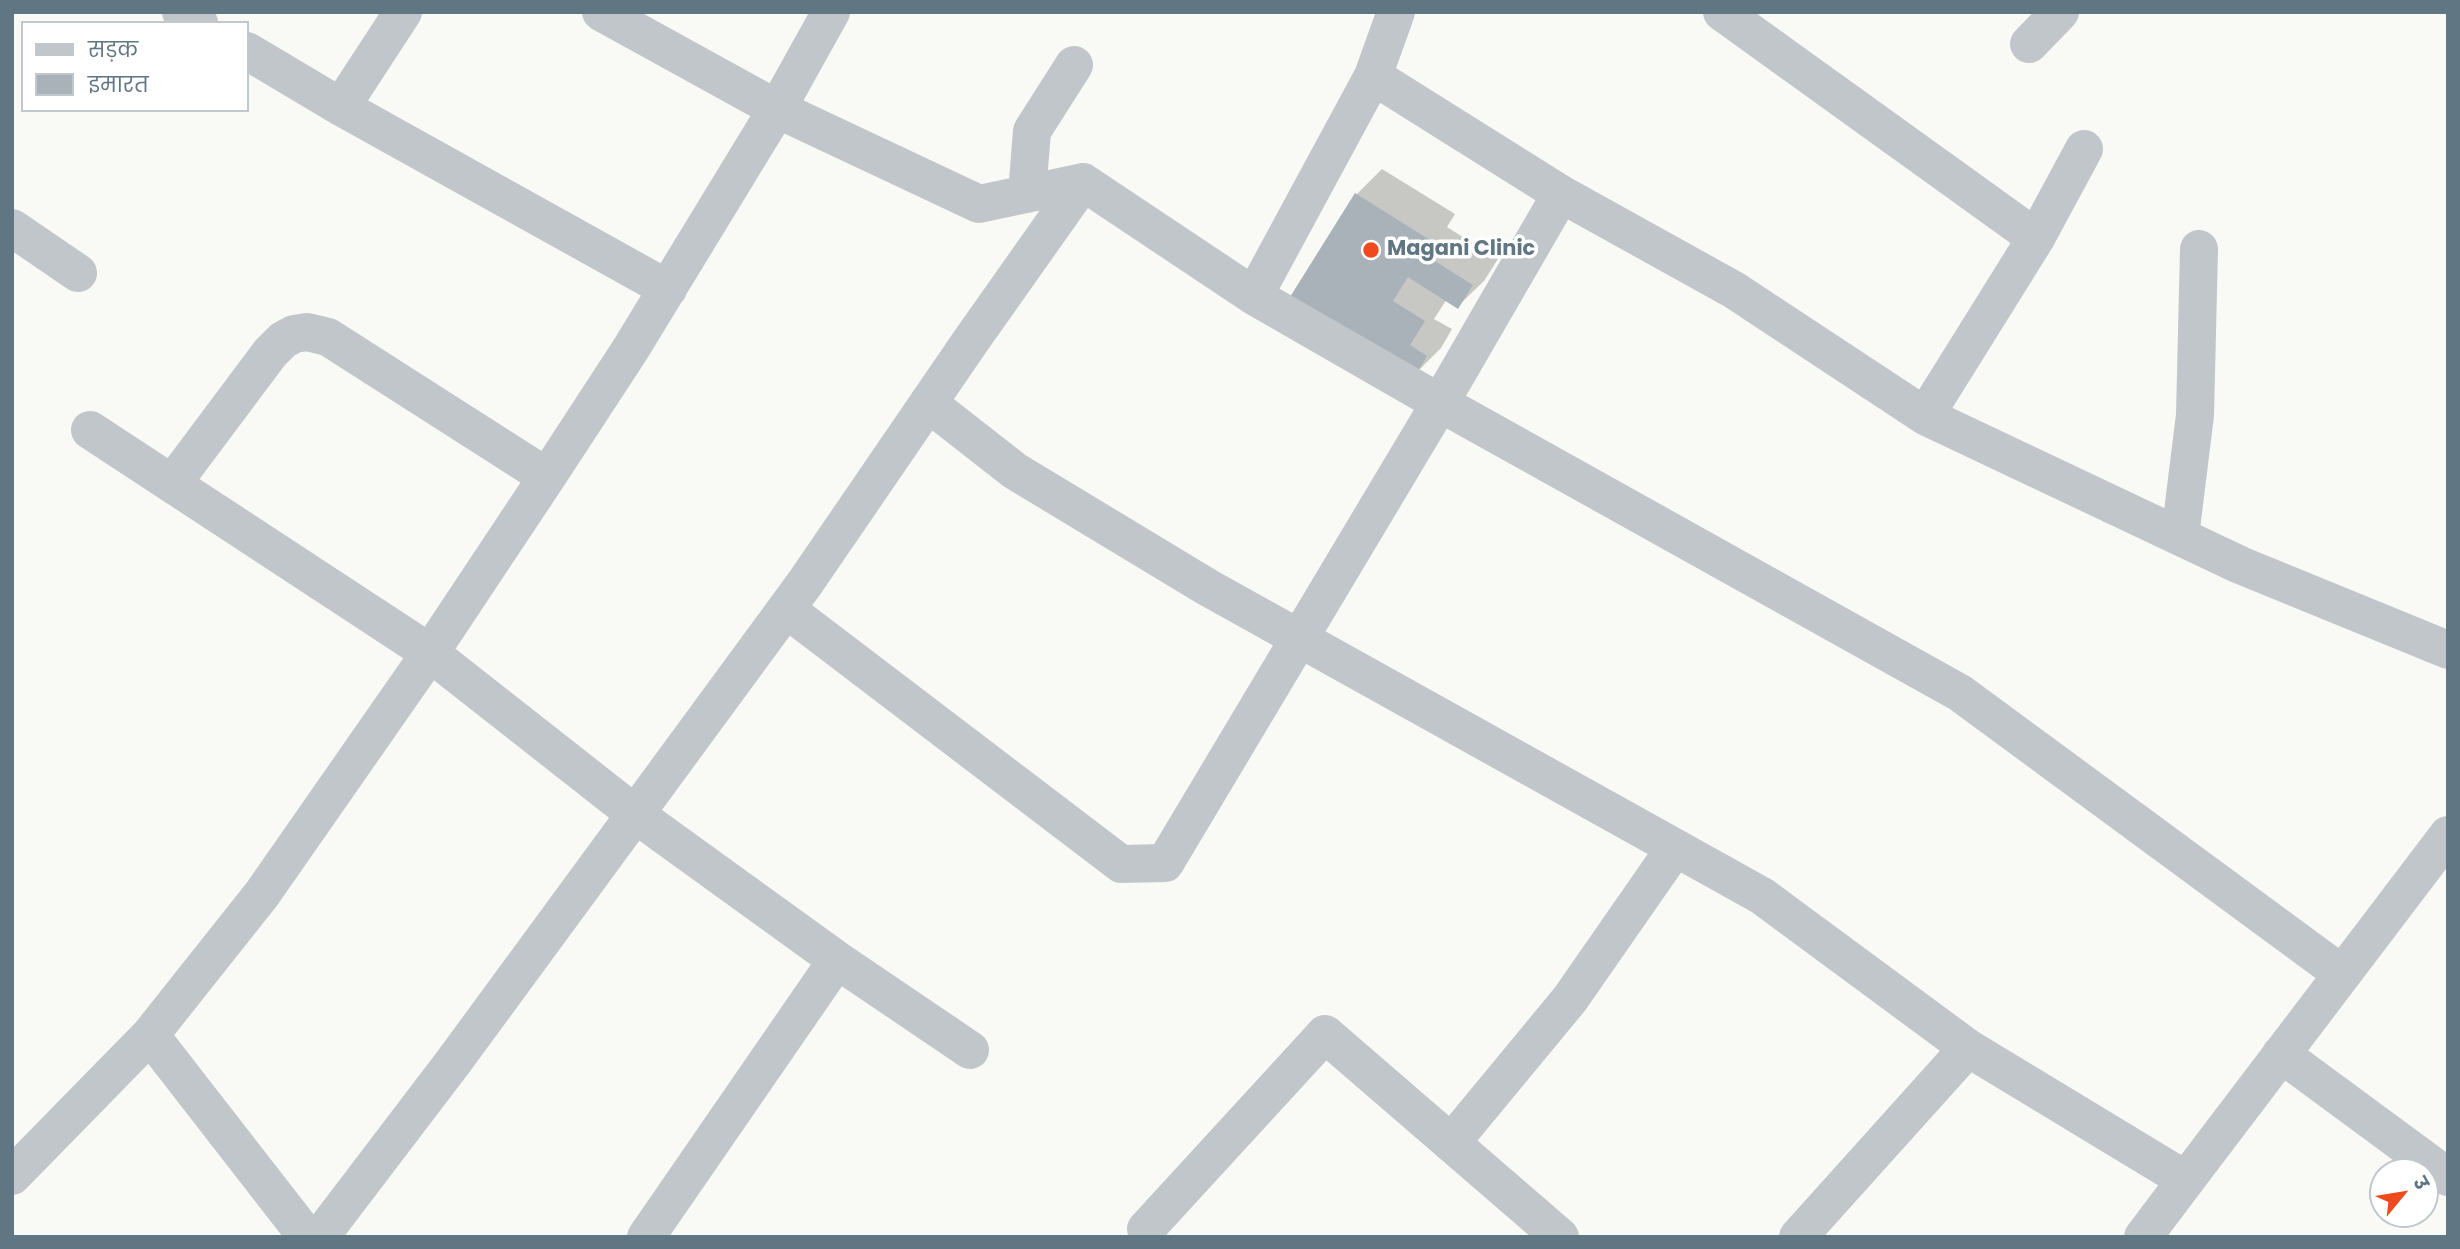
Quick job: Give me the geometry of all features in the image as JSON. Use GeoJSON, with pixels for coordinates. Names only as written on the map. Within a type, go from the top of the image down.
{"type":"FeatureCollection","features":[{"type":"Feature","properties":{"kind":"street"},"geometry":{"type":"LineString","coordinates":[[341,107],[403,12]]}},
{"type":"Feature","properties":{"kind":"street"},"geometry":{"type":"LineString","coordinates":[[601,12],[777,109],[979,204],[1083,182],[1254,296],[1960,693],[2342,974]]}},
{"type":"Feature","properties":{"kind":"street"},"geometry":{"type":"LineString","coordinates":[[12,1176],[150,1035],[262,894],[430,653],[547,477],[668,289],[777,109],[831,12]]}},
{"type":"Feature","properties":{"kind":"street"},"geometry":{"type":"LineString","coordinates":[[1254,296],[1373,76],[1396,12]]}},
{"type":"Feature","properties":{"kind":"street"},"geometry":{"type":"LineString","coordinates":[[1722,12],[2036,238]]}},
{"type":"Feature","properties":{"kind":"street"},"geometry":{"type":"LineString","coordinates":[[2029,44],[2060,12]]}},
{"type":"Feature","properties":{"kind":"street"},"geometry":{"type":"LineString","coordinates":[[248,52],[341,107],[668,289]]}},
{"type":"Feature","properties":{"kind":"street"},"geometry":{"type":"LineString","coordinates":[[1027,194],[1032,131],[1074,65]]}},
{"type":"Feature","properties":{"kind":"street"},"geometry":{"type":"LineString","coordinates":[[1373,76],[1561,194],[1734,290],[1925,416],[2240,565],[2448,650]]}},
{"type":"Feature","properties":{"kind":"street"},"geometry":{"type":"LineString","coordinates":[[1925,416],[2036,238],[2084,149]]}},
{"type":"Feature","properties":{"kind":"street"},"geometry":{"type":"LineString","coordinates":[[320,1237],[454,1061],[786,609],[1083,182]]}},
{"type":"Feature","properties":{"kind":"street"},"geometry":{"type":"LineString","coordinates":[[786,609],[1121,864],[1166,863],[1561,194]]}},
{"type":"Feature","properties":{"kind":"street"},"geometry":{"type":"LineString","coordinates":[[12,228],[78,273]]}},
{"type":"Feature","properties":{"kind":"street"},"geometry":{"type":"LineString","coordinates":[[2180,536],[2195,415],[2199,249]]}},
{"type":"Feature","properties":{"kind":"street"},"geometry":{"type":"LineString","coordinates":[[172,484],[271,353],[283,340],[294,334],[307,332],[327,337],[547,477]]}},
{"type":"Feature","properties":{"kind":"street"},"geometry":{"type":"LineString","coordinates":[[928,403],[1015,471],[1207,587],[1762,896],[1968,1048],[2186,1180]]}},
{"type":"Feature","properties":{"kind":"street"},"geometry":{"type":"LineString","coordinates":[[90,430],[430,653],[635,814],[837,960],[970,1050]]}},
{"type":"Feature","properties":{"kind":"street"},"geometry":{"type":"LineString","coordinates":[[2143,1237],[2448,835]]}},
{"type":"Feature","properties":{"kind":"street"},"geometry":{"type":"LineString","coordinates":[[1451,1143],[1570,999],[1675,848]]}},
{"type":"Feature","properties":{"kind":"street"},"geometry":{"type":"LineString","coordinates":[[646,1237],[837,960]]}},
{"type":"Feature","properties":{"kind":"street"},"geometry":{"type":"LineString","coordinates":[[1147,1234],[1325,1034],[1560,1237]]}},
{"type":"Feature","properties":{"kind":"street"},"geometry":{"type":"LineString","coordinates":[[150,1035],[307,1237]]}},
{"type":"Feature","properties":{"kind":"street"},"geometry":{"type":"LineString","coordinates":[[1798,1237],[1968,1048]]}},
{"type":"Feature","properties":{"kind":"street"},"geometry":{"type":"LineString","coordinates":[[2281,1054],[2448,1177]]}},
{"type":"Feature","properties":{"kind":"building"},"geometry":{"type":"Polygon","coordinates":[[[1355,193],[1430,240],[1422,253],[1473,285],[1458,309],[1408,277],[1393,301],[1425,321],[1410,345],[1427,356],[1415,376],[1290,297],[1355,193]]]}},
{"type":"Feature","properties":{"kind":"place","name":"Magani Clinic"},"geometry":{"type":"Point","coordinates":[1371,250]}}]}
